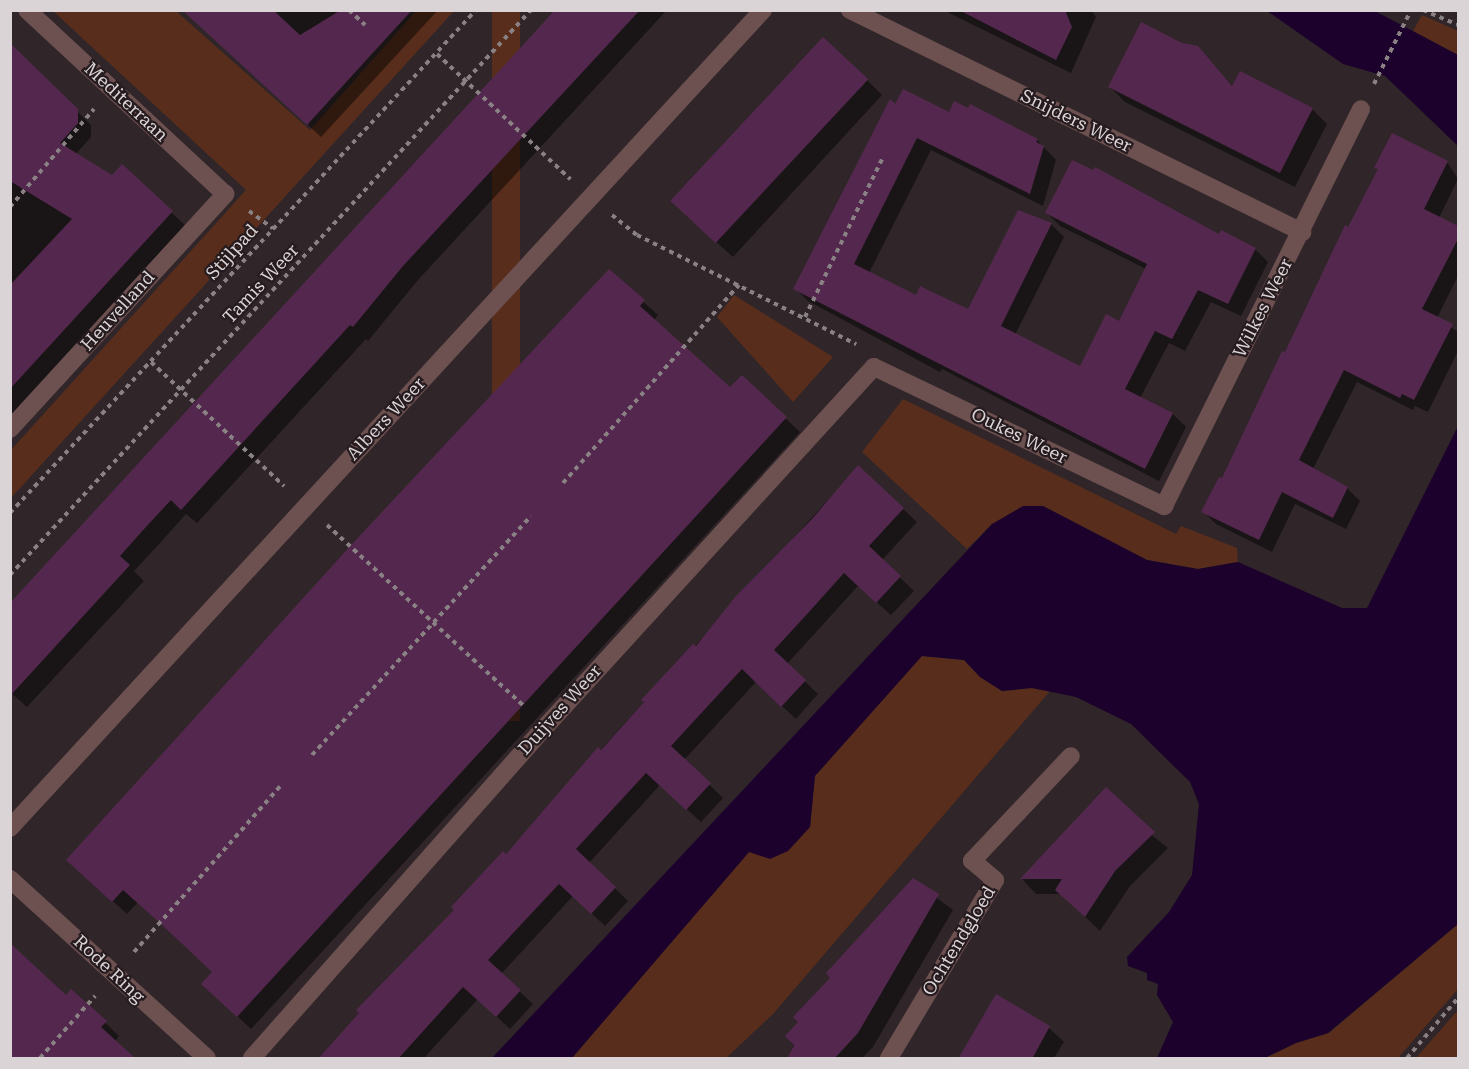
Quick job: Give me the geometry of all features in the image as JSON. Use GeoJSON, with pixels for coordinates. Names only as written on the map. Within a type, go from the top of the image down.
{"type":"FeatureCollection","features":[{"type":"Feature","properties":{"kind":"street","name":"Mediterraan"},"geometry":{"type":"LineString","coordinates":[[27,10],[225,194]]}},
{"type":"Feature","properties":{"kind":"street","name":"Albers Weer"},"geometry":{"type":"LineString","coordinates":[[10,828],[763,10]]}},
{"type":"Feature","properties":{"kind":"street","name":"Snijders Weer"},"geometry":{"type":"LineString","coordinates":[[850,10],[1302,232]]}},
{"type":"Feature","properties":{"kind":"street","name":"Wilkes Weer"},"geometry":{"type":"LineString","coordinates":[[1164,506],[1302,232],[1361,109]]}},
{"type":"Feature","properties":{"kind":"street","name":"Heuvelland"},"geometry":{"type":"LineString","coordinates":[[10,429],[225,194]]}},
{"type":"Feature","properties":{"kind":"street","name":"Oukes Weer"},"geometry":{"type":"LineString","coordinates":[[874,367],[1164,506]]}},
{"type":"Feature","properties":{"kind":"street","name":"Duijves Weer"},"geometry":{"type":"LineString","coordinates":[[252,1059],[546,726],[874,367]]}},
{"type":"Feature","properties":{"kind":"street","name":"Ochtendgloed"},"geometry":{"type":"LineString","coordinates":[[889,1059],[995,880],[972,861],[1071,756]]}},
{"type":"Feature","properties":{"kind":"street","name":"Rode Ring"},"geometry":{"type":"LineString","coordinates":[[10,879],[207,1059]]}},
{"type":"Feature","properties":{"kind":"path"},"geometry":{"type":"LineString","coordinates":[[349,10],[365,25]]}},
{"type":"Feature","properties":{"kind":"path","name":"Stijlpad"},"geometry":{"type":"LineString","coordinates":[[10,513],[476,10]]}},
{"type":"Feature","properties":{"kind":"path","name":"Tamis Weer"},"geometry":{"type":"LineString","coordinates":[[10,575],[531,10]]}},
{"type":"Feature","properties":{"kind":"path"},"geometry":{"type":"LineString","coordinates":[[1373,86],[1411,10]]}},
{"type":"Feature","properties":{"kind":"path"},"geometry":{"type":"LineString","coordinates":[[1423,10],[1458,25]]}},
{"type":"Feature","properties":{"kind":"path"},"geometry":{"type":"LineString","coordinates":[[437,54],[590,198],[638,235],[853,340],[874,367]]}},
{"type":"Feature","properties":{"kind":"path"},"geometry":{"type":"LineString","coordinates":[[10,207],[112,88]]}},
{"type":"Feature","properties":{"kind":"path"},"geometry":{"type":"LineString","coordinates":[[806,317],[882,159]]}},
{"type":"Feature","properties":{"kind":"path"},"geometry":{"type":"LineString","coordinates":[[562,483],[739,285]]}},
{"type":"Feature","properties":{"kind":"path"},"geometry":{"type":"LineString","coordinates":[[151,362],[546,726]]}},
{"type":"Feature","properties":{"kind":"path"},"geometry":{"type":"LineString","coordinates":[[312,755],[531,516]]}},
{"type":"Feature","properties":{"kind":"path"},"geometry":{"type":"LineString","coordinates":[[40,1059],[282,784]]}},
{"type":"Feature","properties":{"kind":"path"},"geometry":{"type":"LineString","coordinates":[[1407,1059],[1458,998]]}},
{"type":"Feature","properties":{"kind":"shaded area"},"geometry":{"type":"Polygon","coordinates":[[[53,11],[176,11],[310,130],[416,11],[454,11],[11,498],[11,450],[246,190],[53,11]]]}},
{"type":"Feature","properties":{"kind":"shaded area"},"geometry":{"type":"Polygon","coordinates":[[[492,11],[520,11],[520,721],[492,721],[492,11]]]}},
{"type":"Feature","properties":{"kind":"shaded area"},"geometry":{"type":"Polygon","coordinates":[[[1267,11],[1375,11],[1458,55],[1458,146],[1385,76],[1343,64],[1267,11]]]}},
{"type":"Feature","properties":{"kind":"shaded area"},"geometry":{"type":"Polygon","coordinates":[[[1422,15],[1458,31],[1458,55],[1413,31],[1422,15]]]}},
{"type":"Feature","properties":{"kind":"shaded area"},"geometry":{"type":"Polygon","coordinates":[[[734,295],[833,357],[793,402],[717,317],[734,295]]]}},
{"type":"Feature","properties":{"kind":"shaded area"},"geometry":{"type":"Polygon","coordinates":[[[903,399],[1176,534],[1181,526],[1237,548],[1238,562],[1198,569],[1147,560],[1043,506],[992,524],[967,549],[862,452],[903,399]]]}},
{"type":"Feature","properties":{"kind":"shaded area"},"geometry":{"type":"Polygon","coordinates":[[[1458,426],[1458,924],[1328,1033],[1296,1043],[1265,1058],[1157,1058],[1173,1022],[1157,995],[1158,984],[1147,980],[1147,973],[1128,966],[1127,957],[1169,912],[1192,875],[1199,804],[1190,782],[1131,724],[1076,697],[1032,688],[1002,691],[980,677],[964,660],[922,656],[815,776],[810,827],[788,851],[770,859],[749,852],[572,1058],[492,1058],[992,524],[1023,506],[1043,506],[1147,560],[1198,569],[1238,562],[1342,608],[1367,608],[1458,426]]]}},
{"type":"Feature","properties":{"kind":"shaded area"},"geometry":{"type":"Polygon","coordinates":[[[921,656],[964,660],[980,677],[1002,691],[1031,688],[1050,691],[773,1014],[726,1058],[572,1058],[749,852],[810,827],[815,776],[921,656]]]}},
{"type":"Feature","properties":{"kind":"shaded area"},"geometry":{"type":"Polygon","coordinates":[[[1458,924],[1458,989],[1398,1058],[1265,1058],[1296,1043],[1329,1033],[1458,924]]]}},
{"type":"Feature","properties":{"kind":"shaded area"},"geometry":{"type":"Polygon","coordinates":[[[1458,1010],[1458,1058],[1416,1058],[1458,1010]]]}},
{"type":"Feature","properties":{"kind":"building"},"geometry":{"type":"Polygon","coordinates":[[[182,10],[273,10],[300,35],[341,10],[412,10],[307,125],[182,10]]]}},
{"type":"Feature","properties":{"kind":"building"},"geometry":{"type":"Polygon","coordinates":[[[555,10],[640,10],[403,266],[353,327],[350,325],[181,510],[171,500],[145,528],[120,556],[130,565],[10,696],[10,603],[555,10]]]}},
{"type":"Feature","properties":{"kind":"building"},"geometry":{"type":"Polygon","coordinates":[[[959,10],[1065,10],[1072,27],[1056,60],[959,10]]]}},
{"type":"Feature","properties":{"kind":"building"},"geometry":{"type":"Polygon","coordinates":[[[1141,22],[1182,43],[1198,46],[1232,86],[1240,71],[1313,108],[1280,173],[1108,87],[1141,22]]]}},
{"type":"Feature","properties":{"kind":"building"},"geometry":{"type":"Polygon","coordinates":[[[823,37],[868,79],[716,243],[670,201],[823,37]]]}},
{"type":"Feature","properties":{"kind":"building"},"geometry":{"type":"Polygon","coordinates":[[[10,43],[78,109],[78,123],[60,143],[112,175],[122,164],[173,211],[10,389],[10,285],[72,219],[10,181],[10,43]]]}},
{"type":"Feature","properties":{"kind":"building"},"geometry":{"type":"Polygon","coordinates":[[[903,89],[949,112],[954,101],[968,108],[970,104],[1038,139],[1036,142],[1044,146],[1030,194],[917,138],[854,264],[916,295],[920,286],[968,309],[1018,210],[1052,223],[1001,326],[1080,366],[1106,314],[1119,321],[1147,264],[1045,213],[1072,160],[1093,170],[1095,167],[1219,234],[1221,230],[1256,248],[1228,304],[1198,290],[1172,339],[1155,331],[1125,389],[1173,413],[1145,469],[793,289],[890,99],[895,104],[903,89]]]}},
{"type":"Feature","properties":{"kind":"building"},"geometry":{"type":"Polygon","coordinates":[[[1392,133],[1448,161],[1424,209],[1458,226],[1458,239],[1422,309],[1453,324],[1414,400],[1402,394],[1400,398],[1344,370],[1299,460],[1348,487],[1333,518],[1282,492],[1259,540],[1201,512],[1219,477],[1222,478],[1345,225],[1348,227],[1378,169],[1374,168],[1392,133]]]}},
{"type":"Feature","properties":{"kind":"building"},"geometry":{"type":"Polygon","coordinates":[[[609,269],[645,300],[640,306],[730,387],[742,375],[787,417],[237,1017],[201,984],[212,972],[161,924],[123,890],[112,902],[66,860],[353,543],[609,269]]]}},
{"type":"Feature","properties":{"kind":"building"},"geometry":{"type":"Polygon","coordinates":[[[858,465],[904,508],[869,546],[901,576],[876,603],[844,573],[774,650],[806,680],[781,707],[742,669],[671,746],[711,783],[686,810],[646,773],[576,849],[616,887],[591,914],[559,884],[488,960],[521,990],[496,1017],[463,987],[398,1059],[318,1059],[359,1013],[356,1010],[454,910],[451,907],[503,851],[506,854],[598,747],[601,750],[644,702],[641,700],[693,644],[696,646],[736,596],[812,519],[858,465]]]}},
{"type":"Feature","properties":{"kind":"building"},"geometry":{"type":"Polygon","coordinates":[[[1106,787],[1155,832],[1115,871],[1085,917],[1055,890],[1062,879],[1020,879],[1106,787]]]}},
{"type":"Feature","properties":{"kind":"building"},"geometry":{"type":"Polygon","coordinates":[[[913,878],[939,894],[858,1033],[834,1059],[787,1059],[794,1045],[785,1036],[798,1022],[793,1017],[830,978],[826,973],[913,878]]]}},
{"type":"Feature","properties":{"kind":"building"},"geometry":{"type":"Polygon","coordinates":[[[10,943],[66,995],[71,989],[107,1021],[101,1027],[136,1059],[10,1059],[10,943]]]}},
{"type":"Feature","properties":{"kind":"building"},"geometry":{"type":"Polygon","coordinates":[[[996,994],[1050,1026],[1032,1059],[958,1059],[996,994]]]}}]}
